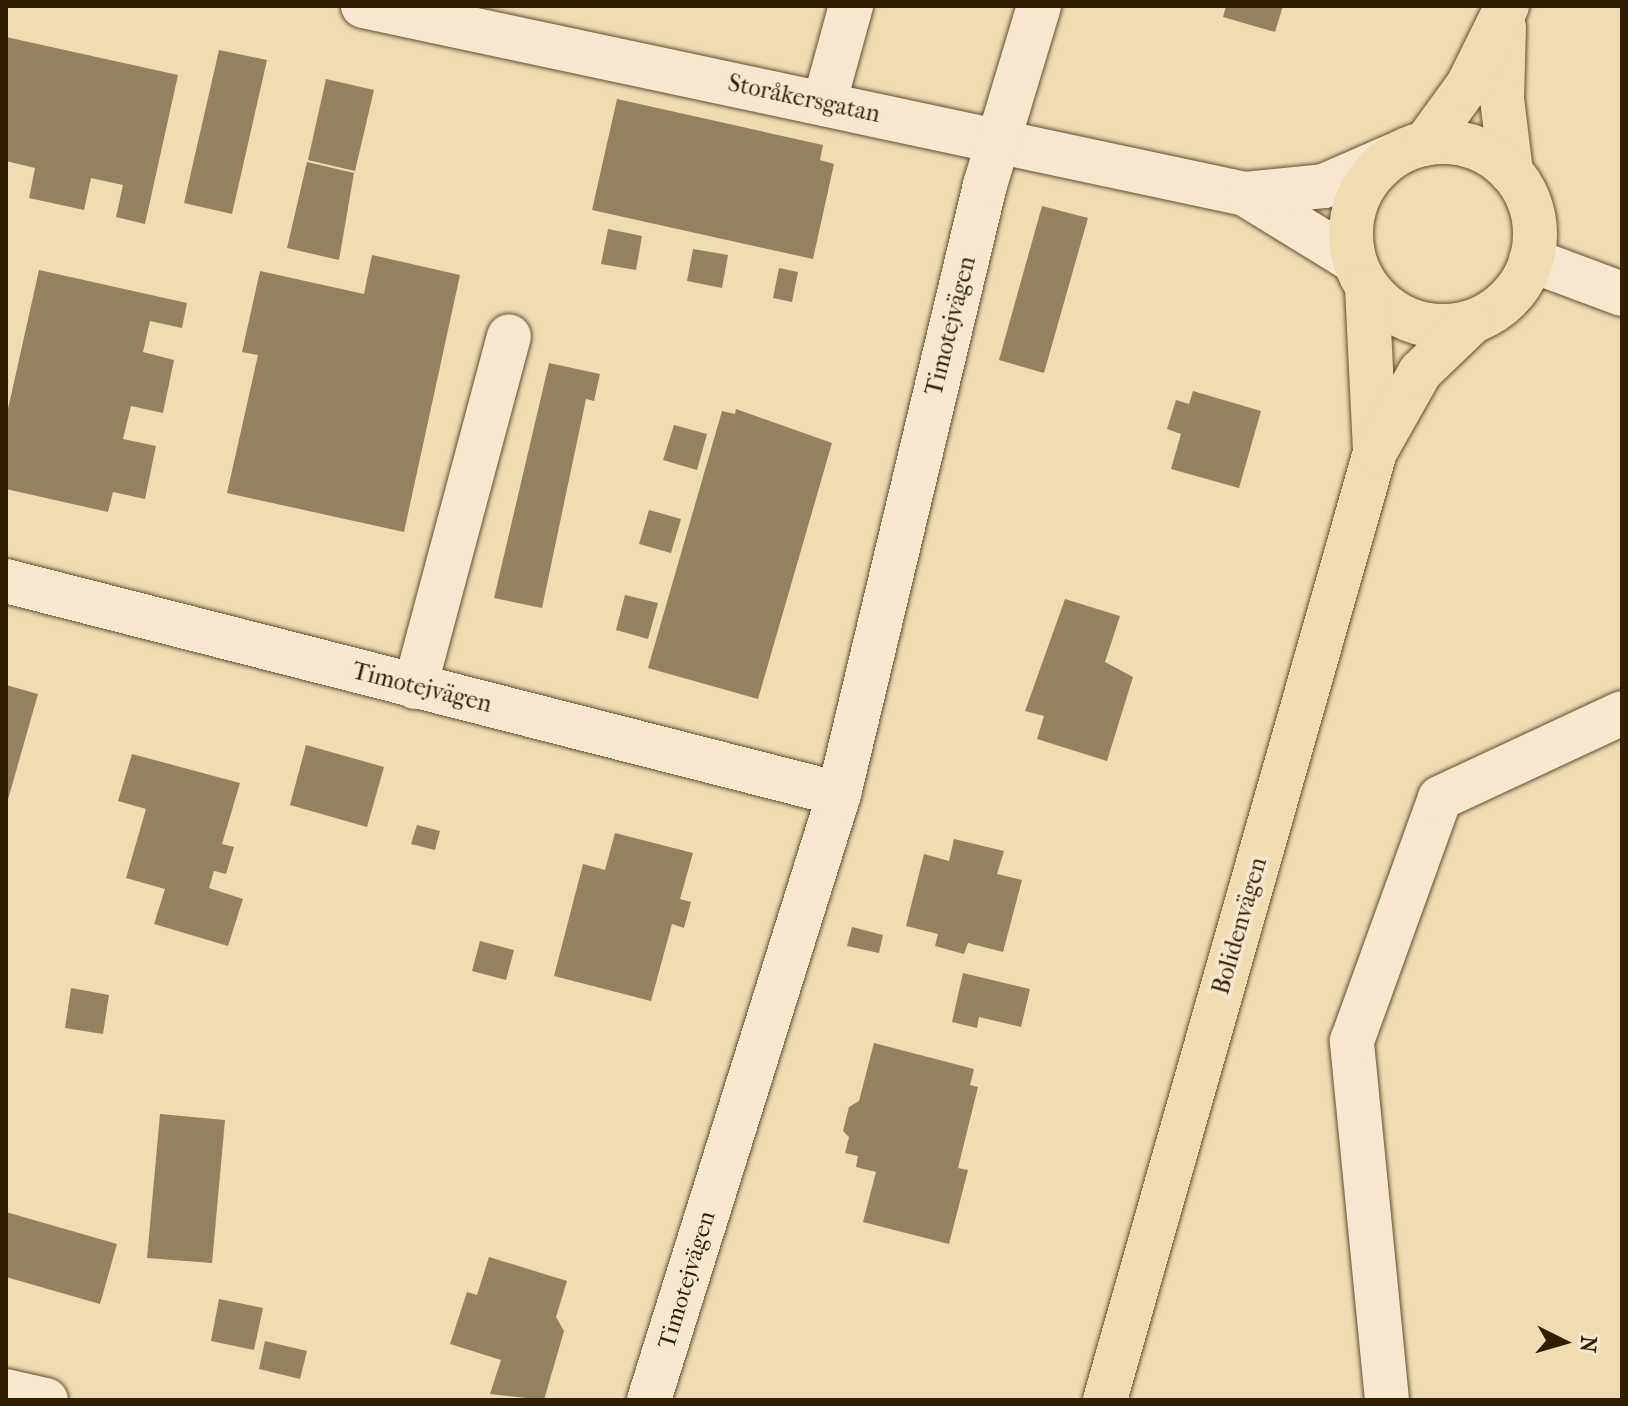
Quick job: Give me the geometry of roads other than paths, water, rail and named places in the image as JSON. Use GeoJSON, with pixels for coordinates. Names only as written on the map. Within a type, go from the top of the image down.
{"type":"FeatureCollection","features":[{"type":"Feature","properties":{"kind":"main road"},"geometry":{"type":"LineString","coordinates":[[1410,149],[1456,143],[1486,152],[1511,172],[1528,198],[1535,229],[1531,260],[1498,308],[1472,322],[1414,322],[1360,274],[1355,202],[1372,175],[1410,149],[1468,85],[1505,11]]}},
{"type":"Feature","properties":{"kind":"main road"},"geometry":{"type":"LineString","coordinates":[[1505,11],[1502,99],[1511,172]]}},
{"type":"Feature","properties":{"kind":"main road","name":"Bolidenvägen"},"geometry":{"type":"LineString","coordinates":[[1360,274],[1375,452]]}},
{"type":"Feature","properties":{"kind":"main road","name":"Bolidenvägen"},"geometry":{"type":"LineString","coordinates":[[1105,1400],[1375,452],[1420,372],[1472,322]]}},
{"type":"Feature","properties":{"kind":"street","name":"Storåkersgatan"},"geometry":{"type":"LineString","coordinates":[[363,6],[999,139],[1245,194],[1324,186],[1410,149]]}},
{"type":"Feature","properties":{"kind":"street"},"geometry":{"type":"LineString","coordinates":[[824,104],[851,6]]}},
{"type":"Feature","properties":{"kind":"street","name":"Timotejvägen"},"geometry":{"type":"LineString","coordinates":[[649,1400],[839,794],[999,139],[1039,6]]}},
{"type":"Feature","properties":{"kind":"street","name":"Storåkersgatan"},"geometry":{"type":"LineString","coordinates":[[1245,194],[1360,274]]}},
{"type":"Feature","properties":{"kind":"street"},"geometry":{"type":"LineString","coordinates":[[1531,260],[1622,294]]}},
{"type":"Feature","properties":{"kind":"street"},"geometry":{"type":"LineString","coordinates":[[415,687],[509,336]]}},
{"type":"Feature","properties":{"kind":"street","name":"Timotejvägen"},"geometry":{"type":"LineString","coordinates":[[6,581],[839,794]]}},
{"type":"Feature","properties":{"kind":"street"},"geometry":{"type":"LineString","coordinates":[[1387,1400],[1352,1041],[1440,798],[1622,713]]}},
{"type":"Feature","properties":{"kind":"street"},"geometry":{"type":"LineString","coordinates":[[6,1391],[46,1400]]}}]}
